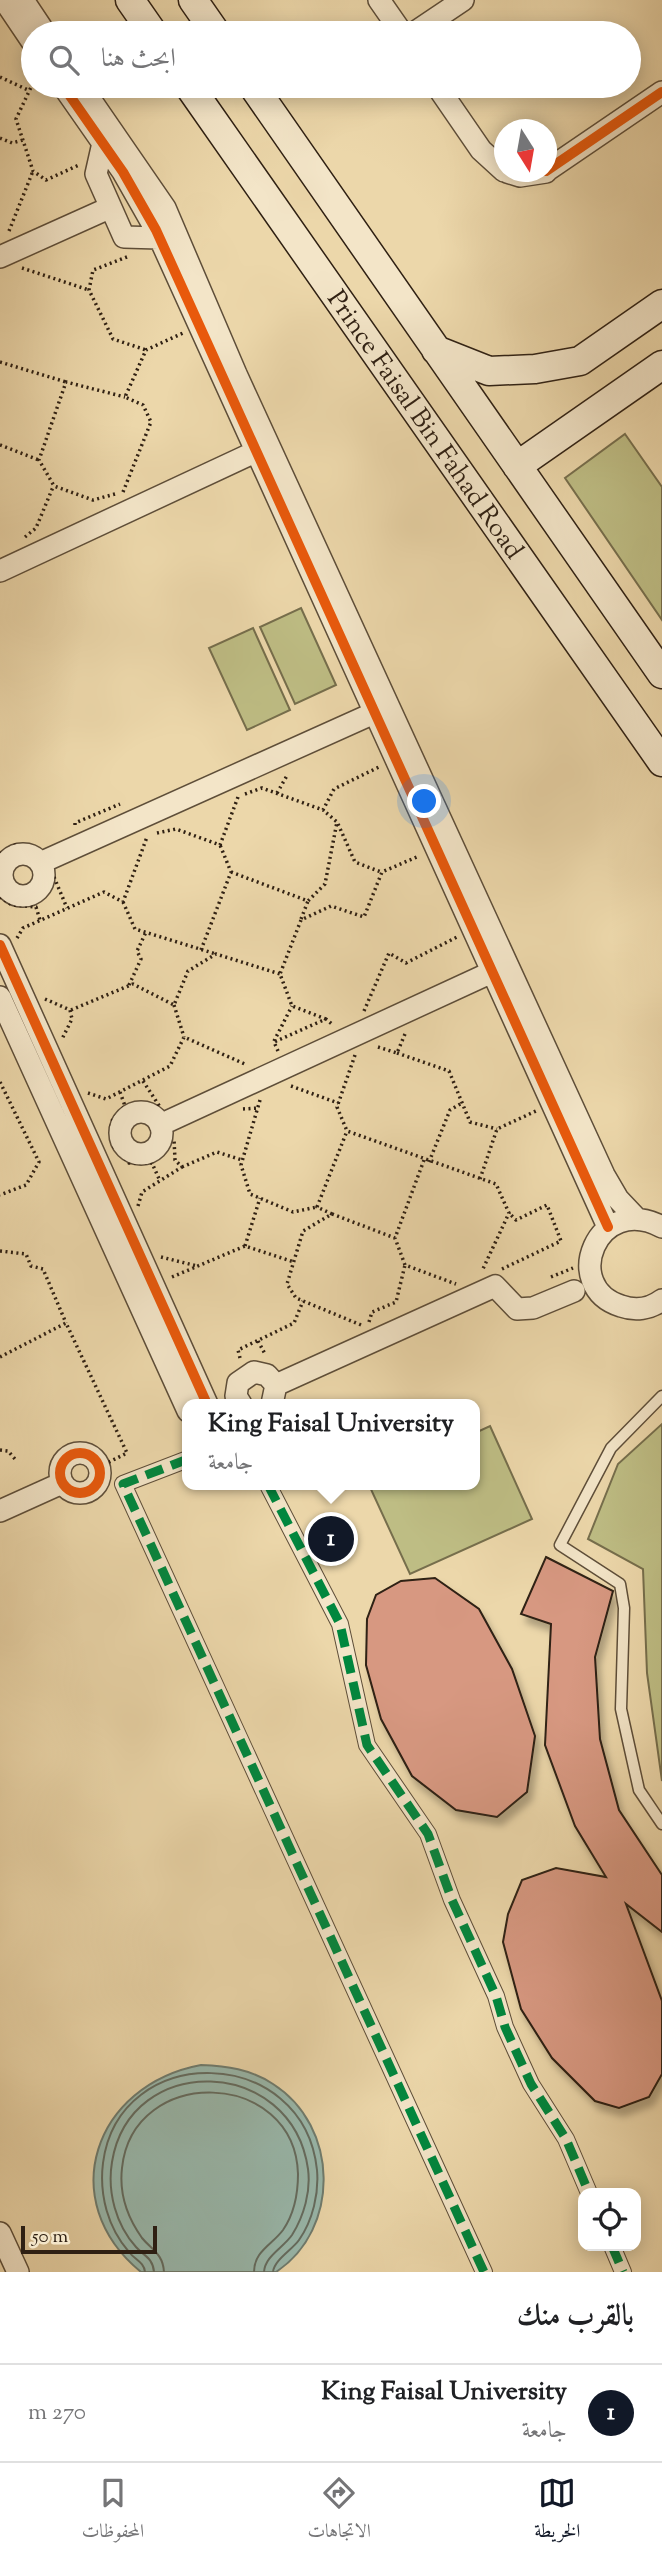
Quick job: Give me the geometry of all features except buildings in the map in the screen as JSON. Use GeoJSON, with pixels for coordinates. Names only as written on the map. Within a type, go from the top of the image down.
{"type":"FeatureCollection","features":[{"type":"Feature","properties":{"kind":"main road"},"geometry":{"type":"LineString","coordinates":[[130,0],[145,21]]}},
{"type":"Feature","properties":{"kind":"main road"},"geometry":{"type":"LineString","coordinates":[[193,0],[208,21]]}},
{"type":"Feature","properties":{"kind":"main road","name":"Prince Faisal Bin Fahad Road"},"geometry":{"type":"LineString","coordinates":[[197,98],[662,762]]}},
{"type":"Feature","properties":{"kind":"main road","name":"Prince Faisal Bin Fahad Road"},"geometry":{"type":"LineString","coordinates":[[261,98],[662,674]]}},
{"type":"Feature","properties":{"kind":"main road"},"geometry":{"type":"LineString","coordinates":[[436,350],[489,371],[535,369],[580,361],[662,304]]}},
{"type":"Feature","properties":{"kind":"main road"},"geometry":{"type":"LineString","coordinates":[[517,466],[662,365]]}},
{"type":"Feature","properties":{"kind":"street"},"geometry":{"type":"LineString","coordinates":[[4,0],[21,25]]}},
{"type":"Feature","properties":{"kind":"street"},"geometry":{"type":"LineString","coordinates":[[23,0],[37,21]]}},
{"type":"Feature","properties":{"kind":"street"},"geometry":{"type":"LineString","coordinates":[[379,0],[394,21]]}},
{"type":"Feature","properties":{"kind":"street"},"geometry":{"type":"LineString","coordinates":[[432,21],[463,0]]}},
{"type":"Feature","properties":{"kind":"street"},"geometry":{"type":"LineString","coordinates":[[557,164],[662,92]]}},
{"type":"Feature","properties":{"kind":"street"},"geometry":{"type":"LineString","coordinates":[[71,98],[123,172],[159,238],[186,327],[254,452],[608,1227]]}},
{"type":"Feature","properties":{"kind":"street"},"geometry":{"type":"LineString","coordinates":[[89,98],[165,208],[236,374],[604,1175],[618,1199],[636,1219]]}},
{"type":"Feature","properties":{"kind":"street"},"geometry":{"type":"LineString","coordinates":[[445,98],[481,150],[494,161]]}},
{"type":"Feature","properties":{"kind":"street"},"geometry":{"type":"LineString","coordinates":[[103,143],[96,174],[124,237],[159,238]]}},
{"type":"Feature","properties":{"kind":"street"},"geometry":{"type":"LineString","coordinates":[[9,262],[109,208]]}},
{"type":"Feature","properties":{"kind":"street"},"geometry":{"type":"LineString","coordinates":[[0,571],[254,452]]}},
{"type":"Feature","properties":{"kind":"street"},"geometry":{"type":"LineString","coordinates":[[40,863],[373,713]]}},
{"type":"Feature","properties":{"kind":"street"},"geometry":{"type":"LineString","coordinates":[[7,945],[205,1399]]}},
{"type":"Feature","properties":{"kind":"street"},"geometry":{"type":"LineString","coordinates":[[167,1128],[492,972]]}},
{"type":"Feature","properties":{"kind":"street"},"geometry":{"type":"LineString","coordinates":[[0,997],[182,1400]]}},
{"type":"Feature","properties":{"kind":"street"},"geometry":{"type":"LineString","coordinates":[[574,1291],[597,1238],[608,1227],[621,1220],[636,1219],[662,1227]]}},
{"type":"Feature","properties":{"kind":"street"},"geometry":{"type":"LineString","coordinates":[[584,1270],[602,1295],[614,1304],[628,1309],[644,1308],[662,1300]]}},
{"type":"Feature","properties":{"kind":"street"},"geometry":{"type":"LineString","coordinates":[[239,1399],[236,1390],[247,1373],[267,1374],[274,1395],[495,1286],[517,1309],[533,1308],[574,1291],[602,1295]]}},
{"type":"Feature","properties":{"kind":"street"},"geometry":{"type":"LineString","coordinates":[[86,1453],[99,1467],[96,1485],[85,1492],[72,1491],[62,1483],[60,1469],[66,1457],[72,1454],[86,1453]]}},
{"type":"Feature","properties":{"kind":"street"},"geometry":{"type":"LineString","coordinates":[[182,1461],[123,1484],[484,2272]]}},
{"type":"Feature","properties":{"kind":"street"},"geometry":{"type":"LineString","coordinates":[[0,1511],[62,1483]]}},
{"type":"Feature","properties":{"kind":"street"},"geometry":{"type":"LineString","coordinates":[[271,1490],[340,1624],[367,1745],[428,1834],[452,1900],[496,1996],[505,2027],[531,2084],[566,2139],[587,2188]]}},
{"type":"Feature","properties":{"kind":"street"},"geometry":{"type":"LineString","coordinates":[[0,2233],[18,2272]]}},
{"type":"Feature","properties":{"kind":"street"},"geometry":{"type":"LineString","coordinates":[[614,2251],[623,2272]]}},
{"type":"Feature","properties":{"kind":"lane"},"geometry":{"type":"LineString","coordinates":[[662,1396],[611,1448],[560,1545],[620,1584],[624,1608],[621,1709],[639,1790],[662,1824]]}},
{"type":"Feature","properties":{"kind":"path"},"geometry":{"type":"LineString","coordinates":[[0,77],[21,87]]}},
{"type":"Feature","properties":{"kind":"path"},"geometry":{"type":"LineString","coordinates":[[25,98],[16,119],[33,171],[46,180],[82,163]]}},
{"type":"Feature","properties":{"kind":"path"},"geometry":{"type":"LineString","coordinates":[[0,138],[12,143],[23,140]]}},
{"type":"Feature","properties":{"kind":"path"},"geometry":{"type":"LineString","coordinates":[[8,235],[33,171]]}},
{"type":"Feature","properties":{"kind":"path"},"geometry":{"type":"LineString","coordinates":[[137,253],[93,270],[89,290],[113,339],[146,350]]}},
{"type":"Feature","properties":{"kind":"path"},"geometry":{"type":"LineString","coordinates":[[9,262],[89,290]]}},
{"type":"Feature","properties":{"kind":"path"},"geometry":{"type":"LineString","coordinates":[[125,397],[146,350],[186,327]]}},
{"type":"Feature","properties":{"kind":"path"},"geometry":{"type":"LineString","coordinates":[[0,362],[125,397],[142,405],[151,422],[123,492],[93,500],[54,486],[39,460],[0,445]]}},
{"type":"Feature","properties":{"kind":"path"},"geometry":{"type":"LineString","coordinates":[[39,460],[66,382]]}},
{"type":"Feature","properties":{"kind":"path"},"geometry":{"type":"LineString","coordinates":[[20,541],[36,528],[54,486]]}},
{"type":"Feature","properties":{"kind":"path"},"geometry":{"type":"LineString","coordinates":[[323,810],[334,789],[384,764]]}},
{"type":"Feature","properties":{"kind":"path"},"geometry":{"type":"LineString","coordinates":[[276,793],[292,767]]}},
{"type":"Feature","properties":{"kind":"path"},"geometry":{"type":"LineString","coordinates":[[201,950],[231,872],[220,845],[236,798],[262,788],[323,810],[337,822],[355,862],[382,872]]}},
{"type":"Feature","properties":{"kind":"path"},"geometry":{"type":"LineString","coordinates":[[274,1042],[292,1006],[280,974],[308,901],[325,884],[337,822]]}},
{"type":"Feature","properties":{"kind":"path"},"geometry":{"type":"LineString","coordinates":[[136,840],[176,829],[220,845]]}},
{"type":"Feature","properties":{"kind":"path"},"geometry":{"type":"LineString","coordinates":[[123,902],[148,835]]}},
{"type":"Feature","properties":{"kind":"path"},"geometry":{"type":"LineString","coordinates":[[301,920],[331,906],[364,917],[382,872],[424,853]]}},
{"type":"Feature","properties":{"kind":"path"},"geometry":{"type":"LineString","coordinates":[[65,871],[53,876],[67,908]]}},
{"type":"Feature","properties":{"kind":"path"},"geometry":{"type":"LineString","coordinates":[[231,872],[308,901]]}},
{"type":"Feature","properties":{"kind":"path"},"geometry":{"type":"LineString","coordinates":[[7,945],[23,928],[104,892],[123,902],[135,929],[280,974]]}},
{"type":"Feature","properties":{"kind":"path"},"geometry":{"type":"LineString","coordinates":[[0,897],[12,905],[36,907],[40,920]]}},
{"type":"Feature","properties":{"kind":"path"},"geometry":{"type":"LineString","coordinates":[[129,985],[141,959],[138,951],[146,932]]}},
{"type":"Feature","properties":{"kind":"path"},"geometry":{"type":"LineString","coordinates":[[361,1018],[389,953],[406,963],[445,940],[461,936]]}},
{"type":"Feature","properties":{"kind":"path"},"geometry":{"type":"LineString","coordinates":[[87,1092],[106,1099],[170,1066],[184,1037],[174,1005],[188,971],[216,954]]}},
{"type":"Feature","properties":{"kind":"path"},"geometry":{"type":"LineString","coordinates":[[41,998],[70,1010],[133,984],[174,1005]]}},
{"type":"Feature","properties":{"kind":"path"},"geometry":{"type":"LineString","coordinates":[[292,1006],[326,1019],[337,1029]]}},
{"type":"Feature","properties":{"kind":"path"},"geometry":{"type":"LineString","coordinates":[[67,1050],[62,1039],[72,1019],[70,1010]]}},
{"type":"Feature","properties":{"kind":"path"},"geometry":{"type":"LineString","coordinates":[[274,1042],[326,1019]]}},
{"type":"Feature","properties":{"kind":"path"},"geometry":{"type":"LineString","coordinates":[[397,1053],[409,1025]]}},
{"type":"Feature","properties":{"kind":"path"},"geometry":{"type":"LineString","coordinates":[[184,1037],[253,1068]]}},
{"type":"Feature","properties":{"kind":"path"},"geometry":{"type":"LineString","coordinates":[[269,1059],[279,1053],[274,1042]]}},
{"type":"Feature","properties":{"kind":"path"},"geometry":{"type":"LineString","coordinates":[[367,1043],[449,1071],[470,1122],[497,1129],[538,1111],[533,1099]]}},
{"type":"Feature","properties":{"kind":"path"},"geometry":{"type":"LineString","coordinates":[[317,1207],[347,1131],[337,1107],[357,1049]]}},
{"type":"Feature","properties":{"kind":"path"},"geometry":{"type":"LineString","coordinates":[[0,1082],[39,1162],[26,1185],[0,1195]]}},
{"type":"Feature","properties":{"kind":"path"},"geometry":{"type":"LineString","coordinates":[[282,1088],[290,1086],[338,1103]]}},
{"type":"Feature","properties":{"kind":"path"},"geometry":{"type":"LineString","coordinates":[[120,1092],[125,1106],[111,1122],[114,1147],[130,1163],[152,1163],[160,1181]]}},
{"type":"Feature","properties":{"kind":"path"},"geometry":{"type":"LineString","coordinates":[[262,1095],[242,1160],[250,1194],[293,1212],[317,1207],[395,1238]]}},
{"type":"Feature","properties":{"kind":"path"},"geometry":{"type":"LineString","coordinates":[[332,1214],[303,1231],[287,1284],[296,1298],[368,1328],[372,1312],[396,1302],[405,1265],[395,1238],[450,1110],[462,1103]]}},
{"type":"Feature","properties":{"kind":"path"},"geometry":{"type":"LineString","coordinates":[[236,1109],[258,1108]]}},
{"type":"Feature","properties":{"kind":"path"},"geometry":{"type":"LineString","coordinates":[[167,1128],[175,1160],[182,1167]]}},
{"type":"Feature","properties":{"kind":"path"},"geometry":{"type":"LineString","coordinates":[[480,1179],[497,1129]]}},
{"type":"Feature","properties":{"kind":"path"},"geometry":{"type":"LineString","coordinates":[[347,1131],[496,1184],[509,1213],[516,1220],[547,1205],[561,1241],[490,1275]]}},
{"type":"Feature","properties":{"kind":"path"},"geometry":{"type":"LineString","coordinates":[[138,1208],[142,1192],[182,1167],[218,1152],[242,1160]]}},
{"type":"Feature","properties":{"kind":"path"},"geometry":{"type":"LineString","coordinates":[[245,1246],[260,1198]]}},
{"type":"Feature","properties":{"kind":"path"},"geometry":{"type":"LineString","coordinates":[[477,1280],[509,1213]]}},
{"type":"Feature","properties":{"kind":"path"},"geometry":{"type":"LineString","coordinates":[[153,1285],[245,1246],[294,1262]]}},
{"type":"Feature","properties":{"kind":"path"},"geometry":{"type":"LineString","coordinates":[[0,1251],[26,1254],[31,1266],[43,1269],[127,1452],[99,1467]]}},
{"type":"Feature","properties":{"kind":"path"},"geometry":{"type":"LineString","coordinates":[[160,1257],[197,1266]]}},
{"type":"Feature","properties":{"kind":"path"},"geometry":{"type":"LineString","coordinates":[[405,1265],[459,1284]]}},
{"type":"Feature","properties":{"kind":"path"},"geometry":{"type":"LineString","coordinates":[[540,1282],[584,1270]]}},
{"type":"Feature","properties":{"kind":"path"},"geometry":{"type":"LineString","coordinates":[[243,1366],[238,1350],[294,1323],[303,1301]]}},
{"type":"Feature","properties":{"kind":"path"},"geometry":{"type":"LineString","coordinates":[[0,1357],[66,1322]]}},
{"type":"Feature","properties":{"kind":"path"},"geometry":{"type":"LineString","coordinates":[[258,1340],[260,1349]]}},
{"type":"Feature","properties":{"kind":"path"},"geometry":{"type":"LineString","coordinates":[[0,1450],[8,1451],[15,1459]]}},
{"type":"Feature","properties":{"kind":"shaded area"},"geometry":{"type":"Polygon","coordinates":[[[625,434],[662,487],[662,620],[565,478],[625,434]]]}},
{"type":"Feature","properties":{"kind":"shaded area"},"geometry":{"type":"Polygon","coordinates":[[[301,608],[336,685],[295,704],[260,627],[301,608]]]}},
{"type":"Feature","properties":{"kind":"shaded area"},"geometry":{"type":"Polygon","coordinates":[[[253,628],[290,710],[247,730],[209,648],[253,628]]]}},
{"type":"Feature","properties":{"kind":"shaded area"},"geometry":{"type":"Polygon","coordinates":[[[662,1424],[662,1781],[647,1673],[643,1569],[588,1539],[618,1464],[662,1424]]]}},
{"type":"Feature","properties":{"kind":"shaded area"},"geometry":{"type":"Polygon","coordinates":[[[490,1426],[532,1519],[410,1574],[371,1490],[480,1490],[480,1431],[490,1426]]]}},
{"type":"Feature","properties":{"kind":"water"},"geometry":{"type":"Polygon","coordinates":[[[201,2065],[238,2069],[273,2084],[295,2102],[310,2125],[320,2151],[324,2178],[321,2205],[312,2230],[297,2253],[276,2272],[141,2272],[114,2244],[99,2213],[94,2181],[98,2149],[112,2121],[134,2096],[164,2077],[201,2065]]]}},
{"type":"Feature","properties":{"kind":"marked path"},"geometry":{"type":"LineString","coordinates":[[182,1461],[123,1484],[484,2272]]}},
{"type":"Feature","properties":{"kind":"marked path"},"geometry":{"type":"LineString","coordinates":[[271,1490],[340,1624],[367,1745],[428,1834],[452,1900],[496,1996],[505,2027],[531,2084],[566,2139],[587,2188]]}},
{"type":"Feature","properties":{"kind":"marked path"},"geometry":{"type":"LineString","coordinates":[[614,2251],[623,2272]]}},
{"type":"Feature","properties":{"kind":"cycle path"},"geometry":{"type":"LineString","coordinates":[[557,164],[662,92]]}},
{"type":"Feature","properties":{"kind":"cycle path"},"geometry":{"type":"LineString","coordinates":[[71,98],[123,172],[156,230],[608,1227]]}},
{"type":"Feature","properties":{"kind":"cycle path"},"geometry":{"type":"LineString","coordinates":[[0,945],[205,1399]]}},
{"type":"Feature","properties":{"kind":"cycle path"},"geometry":{"type":"LineString","coordinates":[[80,1453],[88,1454],[94,1459],[99,1465],[100,1473],[99,1481],[94,1487],[88,1492],[80,1493],[72,1492],[66,1487],[61,1481],[60,1473],[61,1465],[66,1459],[72,1454],[80,1453]]}},
{"type":"Feature","properties":{"kind":"place","name":"King Faisal University"},"geometry":{"type":"Point","coordinates":[331,1539]}}]}
